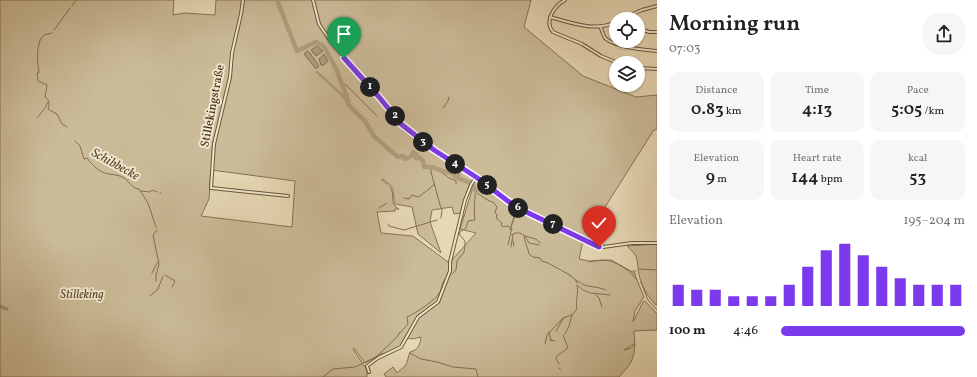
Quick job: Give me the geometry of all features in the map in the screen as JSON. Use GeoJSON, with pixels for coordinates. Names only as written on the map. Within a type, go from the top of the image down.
{"type":"FeatureCollection","features":[{"type":"Feature","properties":{"kind":"street","name":"Stillekingstraße"},"geometry":{"type":"LineString","coordinates":[[243,0],[232,53],[230,77],[214,144],[211,188],[288,196]]}},
{"type":"Feature","properties":{"kind":"street"},"geometry":{"type":"LineString","coordinates":[[313,0],[317,18],[328,38],[401,124],[434,150],[476,177],[516,207],[596,246],[603,247],[632,243],[657,243]]}},
{"type":"Feature","properties":{"kind":"street"},"geometry":{"type":"LineString","coordinates":[[565,0],[557,6],[550,17],[550,29],[553,32],[582,44],[609,60]]}},
{"type":"Feature","properties":{"kind":"street"},"geometry":{"type":"LineString","coordinates":[[638,12],[657,6]]}},
{"type":"Feature","properties":{"kind":"street"},"geometry":{"type":"LineString","coordinates":[[550,17],[578,24],[600,26],[609,25]]}},
{"type":"Feature","properties":{"kind":"street"},"geometry":{"type":"LineString","coordinates":[[600,26],[604,36],[610,41],[630,47],[657,51]]}},
{"type":"Feature","properties":{"kind":"street"},"geometry":{"type":"LineString","coordinates":[[645,31],[657,32]]}},
{"type":"Feature","properties":{"kind":"street"},"geometry":{"type":"LineString","coordinates":[[645,68],[657,69]]}},
{"type":"Feature","properties":{"kind":"street"},"geometry":{"type":"LineString","coordinates":[[368,372],[367,366],[401,347],[418,317],[438,302],[450,271],[450,262],[461,216],[471,185],[476,177]]}},
{"type":"Feature","properties":{"kind":"green space","name":"Stilleking"},"geometry":{"type":"Polygon","coordinates":[[[0,0],[174,0],[173,15],[184,13],[215,15],[216,0],[531,0],[524,27],[583,76],[609,86],[609,92],[623,92],[636,97],[657,95],[657,129],[654,130],[600,215],[591,226],[588,238],[518,204],[510,230],[517,210],[583,241],[579,259],[589,261],[611,260],[636,274],[635,275],[644,297],[635,311],[633,322],[643,302],[645,301],[657,314],[657,330],[634,331],[635,343],[624,350],[631,348],[635,344],[634,355],[629,366],[619,377],[386,377],[384,374],[393,367],[397,373],[406,365],[410,352],[418,347],[421,337],[412,339],[407,338],[418,317],[439,303],[450,271],[452,260],[476,233],[460,229],[473,187],[469,186],[461,213],[454,214],[452,207],[432,210],[430,222],[441,253],[418,234],[412,207],[395,204],[393,192],[390,184],[382,179],[389,185],[392,192],[393,203],[399,209],[395,209],[395,211],[377,212],[381,233],[413,236],[448,262],[450,267],[439,300],[436,304],[417,316],[400,347],[384,354],[383,353],[365,363],[354,348],[353,349],[367,370],[367,377],[0,377],[0,0]],[[381,97],[378,99],[398,126],[419,144],[423,139],[403,121],[381,97]],[[211,170],[209,199],[201,216],[292,227],[295,181],[211,170]]]}},
{"type":"Feature","properties":{"kind":"green space"},"geometry":{"type":"Polygon","coordinates":[[[657,244],[656,305],[643,287],[637,258],[627,246],[657,244]]]}},
{"type":"Feature","properties":{"kind":"shaded area"},"geometry":{"type":"Polygon","coordinates":[[[317,46],[323,51],[316,56],[311,50],[317,46]]]}},
{"type":"Feature","properties":{"kind":"shaded area"},"geometry":{"type":"Polygon","coordinates":[[[307,51],[319,66],[316,69],[304,54],[307,51]]]}},
{"type":"Feature","properties":{"kind":"shaded area"},"geometry":{"type":"Polygon","coordinates":[[[324,54],[328,61],[324,65],[321,65],[319,59],[324,54]]]}},
{"type":"Feature","properties":{"kind":"waterway","name":"Schibbecke"},"geometry":{"type":"LineString","coordinates":[[72,6],[76,0]]}},
{"type":"Feature","properties":{"kind":"waterway"},"geometry":{"type":"LineString","coordinates":[[277,0],[297,51],[316,42],[325,48],[337,71],[348,100],[348,104],[364,120],[377,139],[398,157],[403,156],[405,159],[412,156],[413,152],[417,155],[416,158],[420,158],[423,161],[424,167],[434,167],[452,173],[458,178],[471,184],[476,192]]}},
{"type":"Feature","properties":{"kind":"waterway","name":"Schibbecke"},"geometry":{"type":"LineString","coordinates":[[54,30],[70,8]]}},
{"type":"Feature","properties":{"kind":"waterway","name":"Schibbecke"},"geometry":{"type":"LineString","coordinates":[[52,33],[44,35],[39,43],[39,73],[37,73],[38,81],[47,85],[45,97],[49,102],[48,109],[57,114],[62,124],[67,127]]}},
{"type":"Feature","properties":{"kind":"waterway"},"geometry":{"type":"LineString","coordinates":[[317,72],[342,95],[348,104]]}},
{"type":"Feature","properties":{"kind":"waterway"},"geometry":{"type":"LineString","coordinates":[[342,86],[346,85],[377,116]]}},
{"type":"Feature","properties":{"kind":"waterway"},"geometry":{"type":"LineString","coordinates":[[443,108],[449,97]]}},
{"type":"Feature","properties":{"kind":"waterway"},"geometry":{"type":"LineString","coordinates":[[37,118],[48,102]]}},
{"type":"Feature","properties":{"kind":"waterway","name":"Schibbecke"},"geometry":{"type":"LineString","coordinates":[[75,141],[80,146],[84,159],[87,158],[102,172],[122,177],[132,186],[139,189],[148,203],[156,227]]}},
{"type":"Feature","properties":{"kind":"waterway"},"geometry":{"type":"LineString","coordinates":[[449,164],[454,170]]}},
{"type":"Feature","properties":{"kind":"waterway"},"geometry":{"type":"LineString","coordinates":[[431,167],[431,172],[442,210],[441,218]]}},
{"type":"Feature","properties":{"kind":"waterway"},"geometry":{"type":"LineString","coordinates":[[440,171],[456,181],[456,184]]}},
{"type":"Feature","properties":{"kind":"waterway"},"geometry":{"type":"LineString","coordinates":[[456,172],[459,174],[459,177]]}},
{"type":"Feature","properties":{"kind":"waterway"},"geometry":{"type":"LineString","coordinates":[[404,198],[409,199],[412,195],[418,197],[435,184]]}},
{"type":"Feature","properties":{"kind":"waterway"},"geometry":{"type":"LineString","coordinates":[[141,191],[150,192],[152,190],[157,192]]}},
{"type":"Feature","properties":{"kind":"waterway"},"geometry":{"type":"LineString","coordinates":[[452,274],[456,270],[457,261],[464,252],[465,241],[459,234],[466,228],[468,221],[475,220],[474,206],[476,192],[487,200],[493,202],[497,207],[495,212],[497,215],[496,218],[502,223],[501,225],[503,227],[508,226],[512,229],[510,234],[520,233],[524,235],[529,254],[533,257],[540,258],[542,261],[570,275]]}},
{"type":"Feature","properties":{"kind":"waterway"},"geometry":{"type":"LineString","coordinates":[[379,208],[387,203]]}},
{"type":"Feature","properties":{"kind":"waterway"},"geometry":{"type":"LineString","coordinates":[[388,224],[389,226],[404,230],[437,220]]}},
{"type":"Feature","properties":{"kind":"waterway","name":"Schibbecke"},"geometry":{"type":"LineString","coordinates":[[156,281],[159,264],[153,235],[157,230]]}},
{"type":"Feature","properties":{"kind":"waterway"},"geometry":{"type":"LineString","coordinates":[[511,247],[513,235]]}},
{"type":"Feature","properties":{"kind":"waterway"},"geometry":{"type":"LineString","coordinates":[[508,245],[510,236]]}},
{"type":"Feature","properties":{"kind":"waterway"},"geometry":{"type":"LineString","coordinates":[[525,236],[536,239],[540,243]]}},
{"type":"Feature","properties":{"kind":"waterway"},"geometry":{"type":"LineString","coordinates":[[525,236],[529,243],[539,245]]}},
{"type":"Feature","properties":{"kind":"waterway"},"geometry":{"type":"LineString","coordinates":[[513,241],[514,246]]}},
{"type":"Feature","properties":{"kind":"waterway"},"geometry":{"type":"LineString","coordinates":[[589,262],[599,260],[614,262],[627,270],[637,280]]}},
{"type":"Feature","properties":{"kind":"waterway","name":"Schibbecke"},"geometry":{"type":"LineString","coordinates":[[152,273],[159,261]]}},
{"type":"Feature","properties":{"kind":"waterway"},"geometry":{"type":"LineString","coordinates":[[639,269],[657,270]]}},
{"type":"Feature","properties":{"kind":"waterway"},"geometry":{"type":"LineString","coordinates":[[165,275],[175,281],[172,287]]}},
{"type":"Feature","properties":{"kind":"waterway"},"geometry":{"type":"LineString","coordinates":[[569,275],[575,279],[577,283]]}},
{"type":"Feature","properties":{"kind":"waterway"},"geometry":{"type":"LineString","coordinates":[[150,296],[158,289],[163,276]]}},
{"type":"Feature","properties":{"kind":"waterway"},"geometry":{"type":"LineString","coordinates":[[323,377],[333,369],[355,367],[376,357],[408,324],[407,317],[425,306],[438,295],[446,278]]}},
{"type":"Feature","properties":{"kind":"waterway"},"geometry":{"type":"LineString","coordinates":[[576,280],[581,283]]}},
{"type":"Feature","properties":{"kind":"waterway"},"geometry":{"type":"LineString","coordinates":[[641,282],[648,300],[657,310]]}},
{"type":"Feature","properties":{"kind":"waterway"},"geometry":{"type":"LineString","coordinates":[[582,284],[606,290]]}},
{"type":"Feature","properties":{"kind":"waterway"},"geometry":{"type":"LineString","coordinates":[[565,334],[572,315],[577,309],[577,285]]}},
{"type":"Feature","properties":{"kind":"waterway"},"geometry":{"type":"LineString","coordinates":[[578,286],[590,293],[610,295]]}},
{"type":"Feature","properties":{"kind":"waterway"},"geometry":{"type":"LineString","coordinates":[[596,295],[599,298],[602,307]]}},
{"type":"Feature","properties":{"kind":"waterway"},"geometry":{"type":"LineString","coordinates":[[0,305],[8,309]]}},
{"type":"Feature","properties":{"kind":"waterway"},"geometry":{"type":"LineString","coordinates":[[0,307],[7,310]]}},
{"type":"Feature","properties":{"kind":"waterway"},"geometry":{"type":"LineString","coordinates":[[545,344],[547,335],[563,318],[572,315]]}},
{"type":"Feature","properties":{"kind":"waterway"},"geometry":{"type":"LineString","coordinates":[[556,331],[563,319]]}},
{"type":"Feature","properties":{"kind":"waterway"},"geometry":{"type":"LineString","coordinates":[[549,332],[551,341]]}},
{"type":"Feature","properties":{"kind":"waterway"},"geometry":{"type":"LineString","coordinates":[[559,364],[556,358],[557,356],[568,348],[563,335]]}},
{"type":"Feature","properties":{"kind":"waterway"},"geometry":{"type":"LineString","coordinates":[[550,340],[555,341]]}},
{"type":"Feature","properties":{"kind":"waterway"},"geometry":{"type":"LineString","coordinates":[[410,353],[421,359],[453,367],[476,369],[478,377]]}},
{"type":"Feature","properties":{"kind":"route"},"geometry":{"type":"LineString","coordinates":[[344,58],[408,131],[476,177],[516,207],[599,247]]}}]}
